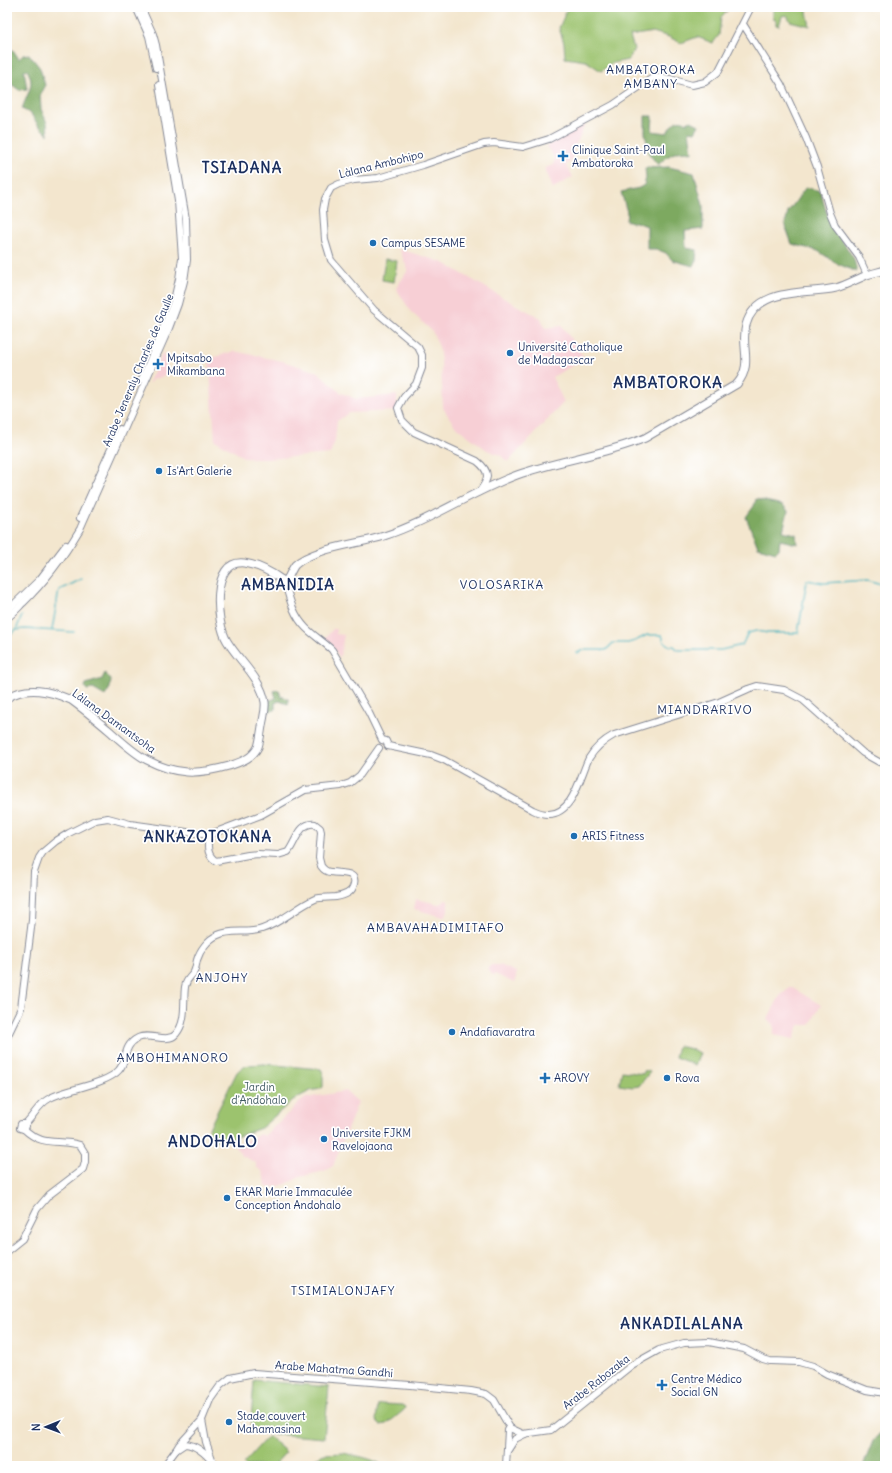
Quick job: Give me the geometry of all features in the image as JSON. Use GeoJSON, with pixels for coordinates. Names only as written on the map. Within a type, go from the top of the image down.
{"type":"FeatureCollection","features":[{"type":"Feature","properties":{"kind":"main road"},"geometry":{"type":"LineString","coordinates":[[285,582],[296,565],[304,559],[318,553],[383,537],[499,482],[529,471],[630,444],[645,438],[737,384],[741,380],[744,373],[746,354],[744,333],[745,326],[749,317],[763,301],[778,295],[837,288],[867,275],[885,270]]}},
{"type":"Feature","properties":{"kind":"main road","name":"Làlana Damantsoha"},"geometry":{"type":"LineString","coordinates":[[7,698],[16,692],[29,690],[58,695],[71,700],[145,759],[170,770],[199,773],[217,770],[241,762],[251,756],[258,746],[266,707],[262,691],[257,682],[238,658],[223,633],[219,612],[219,596],[222,577],[227,569],[241,563],[250,564],[271,572],[285,582]]}},
{"type":"Feature","properties":{"kind":"street","name":"Arabe Jeneraly Charles de Gaulle"},"geometry":{"type":"LineString","coordinates":[[7,612],[31,589],[64,549],[77,526],[140,384],[173,304],[179,280],[182,258],[180,219],[176,186],[156,65],[149,36],[136,7]]}},
{"type":"Feature","properties":{"kind":"street","name":"Arabe Jeneraly Charles de Gaulle"},"geometry":{"type":"LineString","coordinates":[[7,618],[34,593],[50,574],[80,529],[168,328],[178,304],[184,281],[187,260],[186,219],[156,45],[153,34],[141,7]]}},
{"type":"Feature","properties":{"kind":"street","name":"Làlana Ambohipo"},"geometry":{"type":"LineString","coordinates":[[478,493],[485,484],[487,474],[484,466],[478,461],[414,432],[402,420],[398,408],[404,397],[416,384],[422,368],[422,355],[418,347],[374,310],[331,260],[325,240],[323,210],[325,199],[331,188],[354,180],[378,178],[423,165],[484,144],[494,143],[523,146],[549,138],[613,104],[654,77],[670,79],[692,85],[705,82],[718,72],[751,7]]}},
{"type":"Feature","properties":{"kind":"street"},"geometry":{"type":"LineString","coordinates":[[743,24],[781,84],[806,138],[817,167],[830,213],[835,225],[859,257],[867,275]]}},
{"type":"Feature","properties":{"kind":"street"},"geometry":{"type":"LineString","coordinates":[[285,582],[290,600],[300,621],[306,629],[325,643],[337,658],[369,713],[382,740],[386,741],[388,746]]}},
{"type":"Feature","properties":{"kind":"street"},"geometry":{"type":"LineString","coordinates":[[379,748],[385,749],[388,746],[431,755],[444,760],[533,810],[554,814],[568,804],[590,758],[600,744],[606,740],[614,735],[719,702],[757,686],[784,690],[803,700],[863,753],[885,764]]}},
{"type":"Feature","properties":{"kind":"street"},"geometry":{"type":"LineString","coordinates":[[7,1036],[14,1026],[21,1008],[32,920],[32,881],[39,858],[43,852],[68,833],[95,820],[108,818],[130,824],[208,835],[261,815],[305,790],[341,786],[350,783],[360,775],[379,748],[379,743],[382,740]]}},
{"type":"Feature","properties":{"kind":"street"},"geometry":{"type":"LineString","coordinates":[[7,1251],[22,1239],[37,1208],[83,1169],[85,1162],[85,1153],[80,1145],[70,1142],[48,1142],[37,1139],[24,1126],[40,1105],[50,1098],[105,1080],[120,1070],[130,1043],[137,1038],[147,1036],[168,1037],[175,1035],[179,1029],[183,1015],[186,982],[194,971],[198,957],[204,946],[212,938],[223,934],[246,932],[265,928],[314,900],[341,896],[347,894],[353,888],[353,878],[348,874],[328,872],[321,866],[319,858],[321,832],[320,828],[315,824],[305,825],[288,852],[278,855],[248,855],[216,861],[210,856],[208,835]]}},
{"type":"Feature","properties":{"kind":"street","name":"Arabe Rabozaka"},"geometry":{"type":"LineString","coordinates":[[526,1433],[551,1430],[632,1365],[659,1350],[684,1343],[709,1342],[744,1349],[763,1360],[799,1362],[813,1366],[827,1374],[867,1390],[885,1393]]}},
{"type":"Feature","properties":{"kind":"street","name":"Arabe Mahatma Gandhi"},"geometry":{"type":"LineString","coordinates":[[164,1466],[202,1420],[210,1400],[220,1386],[230,1378],[254,1373],[410,1384],[486,1394],[494,1400],[510,1428]]}},
{"type":"Feature","properties":{"kind":"street"},"geometry":{"type":"LineString","coordinates":[[202,1420],[206,1442],[214,1465]]}},
{"type":"Feature","properties":{"kind":"street"},"geometry":{"type":"LineString","coordinates":[[506,1466],[508,1430],[510,1428],[523,1434],[526,1433]]}},
{"type":"Feature","properties":{"kind":"street"},"geometry":{"type":"LineString","coordinates":[[507,1452],[515,1439],[526,1433]]}},
{"type":"Feature","properties":{"kind":"street"},"geometry":{"type":"LineString","coordinates":[[176,1450],[185,1444],[195,1446],[208,1456],[214,1465]]}},
{"type":"Feature","properties":{"kind":"shaded area","name":"Clinique Saint-Paul Ambatoroka"},"geometry":{"type":"Polygon","coordinates":[[[585,124],[573,152],[572,160],[566,165],[573,177],[552,189],[545,168],[553,165],[555,159],[547,146],[585,124]]]}},
{"type":"Feature","properties":{"kind":"shaded area","name":"Université Catholique de Madagascar"},"geometry":{"type":"Polygon","coordinates":[[[399,249],[442,262],[541,318],[545,328],[562,326],[585,359],[552,377],[564,402],[508,462],[500,455],[487,450],[455,426],[443,408],[439,347],[432,331],[411,312],[396,288],[408,270],[399,249]]]}},
{"type":"Feature","properties":{"kind":"shaded area"},"geometry":{"type":"Polygon","coordinates":[[[234,351],[282,361],[318,372],[340,392],[356,399],[397,395],[397,411],[349,413],[337,421],[335,441],[330,454],[267,459],[245,458],[215,440],[209,359],[234,351]]]}},
{"type":"Feature","properties":{"kind":"shaded area"},"geometry":{"type":"Polygon","coordinates":[[[163,352],[169,375],[154,379],[148,384],[163,352]]]}},
{"type":"Feature","properties":{"kind":"shaded area"},"geometry":{"type":"Polygon","coordinates":[[[333,629],[336,629],[336,634],[344,635],[340,658],[325,638],[333,629]]]}},
{"type":"Feature","properties":{"kind":"shaded area"},"geometry":{"type":"Polygon","coordinates":[[[416,899],[438,904],[443,903],[444,900],[448,900],[448,911],[444,917],[414,909],[416,899]]]}},
{"type":"Feature","properties":{"kind":"shaded area"},"geometry":{"type":"Polygon","coordinates":[[[491,965],[500,965],[516,972],[514,983],[495,974],[493,975],[487,969],[491,965]]]}},
{"type":"Feature","properties":{"kind":"shaded area"},"geometry":{"type":"Polygon","coordinates":[[[791,987],[821,1005],[810,1025],[799,1025],[794,1039],[774,1035],[774,1024],[767,1020],[780,996],[791,987]]]}},
{"type":"Feature","properties":{"kind":"shaded area"},"geometry":{"type":"Polygon","coordinates":[[[346,1091],[358,1102],[333,1166],[324,1171],[300,1177],[286,1184],[270,1188],[265,1186],[266,1183],[262,1171],[256,1167],[256,1163],[243,1156],[242,1157],[235,1145],[261,1134],[264,1136],[306,1098],[346,1091]]]}},
{"type":"Feature","properties":{"kind":"green space"},"geometry":{"type":"Polygon","coordinates":[[[568,7],[729,7],[721,17],[719,35],[713,43],[697,37],[681,43],[653,32],[630,36],[634,49],[628,60],[613,63],[601,71],[586,61],[565,58],[564,43],[559,28],[568,7]]]}},
{"type":"Feature","properties":{"kind":"green space"},"geometry":{"type":"Polygon","coordinates":[[[776,7],[810,7],[807,8],[807,12],[810,26],[790,21],[787,15],[782,16],[779,26],[776,25],[776,20],[773,19],[773,9],[776,7]]]}},
{"type":"Feature","properties":{"kind":"green space"},"geometry":{"type":"Polygon","coordinates":[[[7,47],[13,50],[19,59],[23,55],[29,54],[40,68],[45,85],[40,94],[41,109],[47,123],[48,135],[38,125],[31,114],[22,109],[31,85],[30,75],[27,70],[24,70],[27,89],[19,90],[11,84],[7,69],[7,47]]]}},
{"type":"Feature","properties":{"kind":"green space"},"geometry":{"type":"Polygon","coordinates":[[[645,116],[653,116],[652,131],[667,133],[672,124],[680,120],[687,123],[691,121],[699,125],[695,132],[689,131],[692,152],[677,152],[666,158],[658,165],[649,154],[645,133],[645,116]]]}},
{"type":"Feature","properties":{"kind":"green space"},"geometry":{"type":"Polygon","coordinates":[[[669,167],[694,173],[703,205],[703,229],[685,231],[686,248],[697,250],[696,261],[693,266],[672,260],[666,253],[656,249],[647,249],[647,226],[636,222],[632,223],[626,221],[627,212],[621,192],[639,188],[644,185],[646,178],[645,168],[669,167]]]}},
{"type":"Feature","properties":{"kind":"green space"},"geometry":{"type":"Polygon","coordinates":[[[806,187],[820,191],[829,220],[854,259],[857,272],[838,264],[818,251],[792,244],[785,225],[788,212],[806,187]]]}},
{"type":"Feature","properties":{"kind":"green space"},"geometry":{"type":"Polygon","coordinates":[[[385,259],[397,261],[394,282],[382,280],[385,259]]]}},
{"type":"Feature","properties":{"kind":"green space"},"geometry":{"type":"Polygon","coordinates":[[[756,499],[783,505],[788,511],[783,531],[796,534],[797,544],[780,540],[779,549],[776,552],[758,547],[746,517],[754,506],[756,499]]]}},
{"type":"Feature","properties":{"kind":"green space"},"geometry":{"type":"Polygon","coordinates":[[[105,673],[111,680],[110,688],[105,696],[93,689],[87,690],[85,687],[86,684],[102,679],[105,673]]]}},
{"type":"Feature","properties":{"kind":"green space"},"geometry":{"type":"Polygon","coordinates":[[[279,690],[281,697],[289,700],[288,704],[279,701],[275,703],[275,710],[269,711],[268,701],[276,698],[274,691],[279,690]]]}},
{"type":"Feature","properties":{"kind":"green space"},"geometry":{"type":"Polygon","coordinates":[[[678,1046],[700,1053],[695,1065],[675,1057],[678,1046]]]}},
{"type":"Feature","properties":{"kind":"green space","name":"Jardin d'Andohalo"},"geometry":{"type":"Polygon","coordinates":[[[264,1064],[321,1069],[323,1073],[323,1087],[310,1091],[293,1100],[261,1128],[222,1142],[210,1137],[208,1133],[209,1128],[237,1072],[246,1066],[264,1064]]]}},
{"type":"Feature","properties":{"kind":"green space"},"geometry":{"type":"Polygon","coordinates":[[[645,1070],[650,1072],[639,1086],[633,1087],[619,1085],[622,1071],[643,1074],[645,1070]]]}},
{"type":"Feature","properties":{"kind":"green space"},"geometry":{"type":"Polygon","coordinates":[[[254,1380],[329,1387],[324,1438],[250,1432],[254,1380]]]}},
{"type":"Feature","properties":{"kind":"green space"},"geometry":{"type":"Polygon","coordinates":[[[378,1405],[402,1405],[405,1407],[404,1410],[387,1424],[380,1425],[376,1421],[378,1405]]]}},
{"type":"Feature","properties":{"kind":"green space"},"geometry":{"type":"Polygon","coordinates":[[[882,1431],[885,1431],[885,1466],[863,1466],[873,1441],[882,1431]]]}},
{"type":"Feature","properties":{"kind":"green space"},"geometry":{"type":"Polygon","coordinates":[[[268,1436],[286,1452],[273,1466],[246,1466],[243,1464],[268,1436]]]}},
{"type":"Feature","properties":{"kind":"green space"},"geometry":{"type":"Polygon","coordinates":[[[343,1453],[369,1459],[384,1466],[298,1466],[324,1454],[343,1453]]]}},
{"type":"Feature","properties":{"kind":"waterway"},"geometry":{"type":"LineString","coordinates":[[52,630],[59,590],[81,579]]}},
{"type":"Feature","properties":{"kind":"waterway"},"geometry":{"type":"LineString","coordinates":[[577,653],[584,650],[606,650],[613,643],[628,643],[647,635],[662,635],[664,642],[670,646],[674,646],[678,650],[721,650],[742,645],[748,633],[756,631],[768,633],[798,633],[807,580],[824,583],[867,580],[885,584]]}},
{"type":"Feature","properties":{"kind":"waterway"},"geometry":{"type":"LineString","coordinates":[[7,638],[16,630],[22,616]]}},
{"type":"Feature","properties":{"kind":"waterway"},"geometry":{"type":"LineString","coordinates":[[16,630],[25,629],[74,632]]}},
{"type":"Feature","properties":{"kind":"place","name":"Clinique Saint-Paul Ambatoroka"},"geometry":{"type":"Point","coordinates":[563,156]}},
{"type":"Feature","properties":{"kind":"place","name":"Campus SESAME"},"geometry":{"type":"Point","coordinates":[373,243]}},
{"type":"Feature","properties":{"kind":"place","name":"Université Catholique de Madagascar"},"geometry":{"type":"Point","coordinates":[510,353]}},
{"type":"Feature","properties":{"kind":"place","name":"Mpitsabo Mikambana"},"geometry":{"type":"Point","coordinates":[158,364]}},
{"type":"Feature","properties":{"kind":"place","name":"Is'Art Galerie"},"geometry":{"type":"Point","coordinates":[159,471]}},
{"type":"Feature","properties":{"kind":"place","name":"ARIS Fitness"},"geometry":{"type":"Point","coordinates":[574,836]}},
{"type":"Feature","properties":{"kind":"place","name":"Andafiavaratra"},"geometry":{"type":"Point","coordinates":[452,1032]}},
{"type":"Feature","properties":{"kind":"place","name":"AROVY"},"geometry":{"type":"Point","coordinates":[545,1078]}},
{"type":"Feature","properties":{"kind":"place","name":"Rova"},"geometry":{"type":"Point","coordinates":[667,1078]}},
{"type":"Feature","properties":{"kind":"place","name":"Universite FJKM Ravelojaona"},"geometry":{"type":"Point","coordinates":[324,1139]}},
{"type":"Feature","properties":{"kind":"place","name":"EKAR Marie Immaculée Conception Andohalo"},"geometry":{"type":"Point","coordinates":[227,1198]}},
{"type":"Feature","properties":{"kind":"place","name":"Centre Médico Social GN"},"geometry":{"type":"Point","coordinates":[662,1385]}},
{"type":"Feature","properties":{"kind":"place","name":"Stade couvert Mahamasina"},"geometry":{"type":"Point","coordinates":[229,1422]}},
{"type":"Feature","properties":{"kind":"district","name":"AMBATOROKA AMBANY"},"geometry":{"type":"Point","coordinates":[651,77]}},
{"type":"Feature","properties":{"kind":"district","name":"TSIADANA"},"geometry":{"type":"Point","coordinates":[242,168]}},
{"type":"Feature","properties":{"kind":"district","name":"AMBATOROKA"},"geometry":{"type":"Point","coordinates":[668,383]}},
{"type":"Feature","properties":{"kind":"district","name":"AMBANIDIA"},"geometry":{"type":"Point","coordinates":[288,585]}},
{"type":"Feature","properties":{"kind":"district","name":"VOLOSARIKA"},"geometry":{"type":"Point","coordinates":[502,585]}},
{"type":"Feature","properties":{"kind":"district","name":"MIANDRARIVO"},"geometry":{"type":"Point","coordinates":[705,710]}},
{"type":"Feature","properties":{"kind":"district","name":"ANKAZOTOKANA"},"geometry":{"type":"Point","coordinates":[208,837]}},
{"type":"Feature","properties":{"kind":"district","name":"AMBAVAHADIMITAFO"},"geometry":{"type":"Point","coordinates":[436,928]}},
{"type":"Feature","properties":{"kind":"district","name":"ANJOHY"},"geometry":{"type":"Point","coordinates":[222,978]}},
{"type":"Feature","properties":{"kind":"district","name":"AMBOHIMANORO"},"geometry":{"type":"Point","coordinates":[173,1058]}},
{"type":"Feature","properties":{"kind":"district","name":"ANDOHALO"},"geometry":{"type":"Point","coordinates":[213,1142]}},
{"type":"Feature","properties":{"kind":"district","name":"TSIMIALONJAFY"},"geometry":{"type":"Point","coordinates":[343,1291]}},
{"type":"Feature","properties":{"kind":"district","name":"ANKADILALANA"},"geometry":{"type":"Point","coordinates":[682,1324]}}]}
